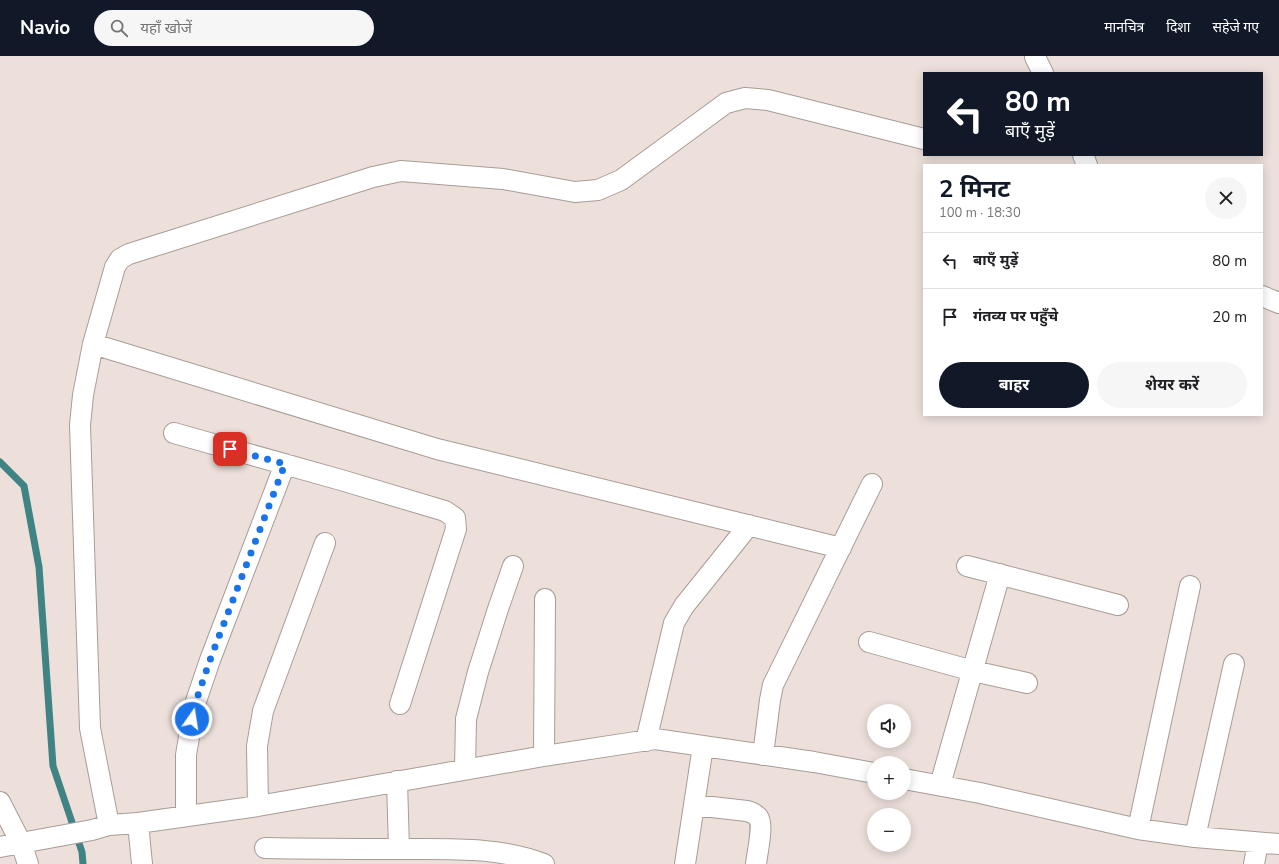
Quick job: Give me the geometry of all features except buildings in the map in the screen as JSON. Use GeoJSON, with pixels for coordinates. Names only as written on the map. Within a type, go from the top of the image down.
{"type":"FeatureCollection","features":[{"type":"Feature","properties":{"kind":"street"},"geometry":{"type":"LineString","coordinates":[[100,828],[90,728],[80,425],[83,395],[93,344],[115,267],[120,259],[129,254],[373,177],[401,171],[503,178],[575,192],[598,190],[621,180],[726,104],[745,98],[768,100],[923,139]]}},
{"type":"Feature","properties":{"kind":"street"},"geometry":{"type":"LineString","coordinates":[[1263,296],[1279,303]]}},
{"type":"Feature","properties":{"kind":"street"},"geometry":{"type":"LineString","coordinates":[[93,344],[437,449],[841,548]]}},
{"type":"Feature","properties":{"kind":"street"},"geometry":{"type":"LineString","coordinates":[[174,433],[445,511],[455,518],[456,529],[400,704]]}},
{"type":"Feature","properties":{"kind":"street"},"geometry":{"type":"LineString","coordinates":[[186,816],[186,755],[194,707],[285,464]]}},
{"type":"Feature","properties":{"kind":"street"},"geometry":{"type":"LineString","coordinates":[[763,755],[773,685],[872,484]]}},
{"type":"Feature","properties":{"kind":"street"},"geometry":{"type":"LineString","coordinates":[[646,740],[676,618],[749,525]]}},
{"type":"Feature","properties":{"kind":"street"},"geometry":{"type":"LineString","coordinates":[[258,806],[257,746],[263,711],[325,543]]}},
{"type":"Feature","properties":{"kind":"street"},"geometry":{"type":"LineString","coordinates":[[465,770],[466,719],[491,630],[513,566]]}},
{"type":"Feature","properties":{"kind":"street"},"geometry":{"type":"LineString","coordinates":[[967,566],[1118,605]]}},
{"type":"Feature","properties":{"kind":"street"},"geometry":{"type":"LineString","coordinates":[[940,785],[1000,574]]}},
{"type":"Feature","properties":{"kind":"street"},"geometry":{"type":"LineString","coordinates":[[1138,829],[1190,586]]}},
{"type":"Feature","properties":{"kind":"street"},"geometry":{"type":"LineString","coordinates":[[544,756],[545,599]]}},
{"type":"Feature","properties":{"kind":"street"},"geometry":{"type":"LineString","coordinates":[[868,642],[973,671],[1026,683]]}},
{"type":"Feature","properties":{"kind":"street"},"geometry":{"type":"LineString","coordinates":[[1195,838],[1234,664]]}},
{"type":"Feature","properties":{"kind":"street"},"geometry":{"type":"LineString","coordinates":[[0,847],[100,828],[258,806],[544,756],[655,739],[814,762],[867,772]]}},
{"type":"Feature","properties":{"kind":"street"},"geometry":{"type":"LineString","coordinates":[[685,864],[702,746]]}},
{"type":"Feature","properties":{"kind":"street"},"geometry":{"type":"LineString","coordinates":[[911,779],[980,793],[1138,829],[1195,838],[1279,844]]}},
{"type":"Feature","properties":{"kind":"street"},"geometry":{"type":"LineString","coordinates":[[397,781],[399,849]]}},
{"type":"Feature","properties":{"kind":"street"},"geometry":{"type":"LineString","coordinates":[[0,802],[21,843],[28,864]]}},
{"type":"Feature","properties":{"kind":"street"},"geometry":{"type":"LineString","coordinates":[[694,805],[747,811],[758,817],[761,823],[756,864]]}},
{"type":"Feature","properties":{"kind":"street"},"geometry":{"type":"LineString","coordinates":[[138,823],[142,864]]}},
{"type":"Feature","properties":{"kind":"street"},"geometry":{"type":"LineString","coordinates":[[1254,864],[1258,843]]}},
{"type":"Feature","properties":{"kind":"street"},"geometry":{"type":"LineString","coordinates":[[265,848],[451,849],[503,853],[528,858],[544,864]]}},
{"type":"Feature","properties":{"kind":"waterway"},"geometry":{"type":"LineString","coordinates":[[0,462],[24,486],[39,567],[53,766],[82,852],[83,864]]}},
{"type":"Feature","properties":{"kind":"route"},"geometry":{"type":"LineString","coordinates":[[192,719],[194,707],[210,660],[285,464],[230,449]]}}]}
